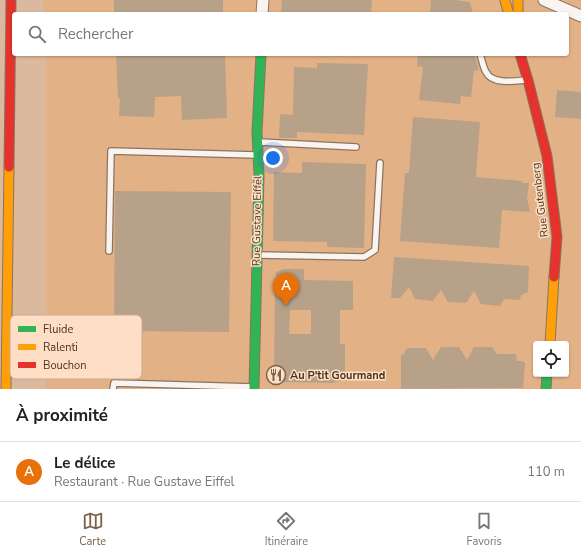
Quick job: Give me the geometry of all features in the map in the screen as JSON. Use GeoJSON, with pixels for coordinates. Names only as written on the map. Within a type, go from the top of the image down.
{"type":"FeatureCollection","features":[{"type":"Feature","properties":{"kind":"main road"},"geometry":{"type":"LineString","coordinates":[[6,389],[11,0]]}},
{"type":"Feature","properties":{"kind":"main road"},"geometry":{"type":"LineString","coordinates":[[504,0],[510,2],[517,0],[518,12]]}},
{"type":"Feature","properties":{"kind":"main road"},"geometry":{"type":"LineString","coordinates":[[504,0],[508,12]]}},
{"type":"Feature","properties":{"kind":"main road","name":"Rue Gustave Eiffel"},"geometry":{"type":"LineString","coordinates":[[254,388],[257,255],[257,142],[260,56]]}},
{"type":"Feature","properties":{"kind":"main road","name":"Rue Gutenberg"},"geometry":{"type":"LineString","coordinates":[[521,56],[547,156],[553,197],[557,237],[550,341]]}},
{"type":"Feature","properties":{"kind":"main road","name":"Rue Gutenberg"},"geometry":{"type":"LineString","coordinates":[[523,56],[528,80]]}},
{"type":"Feature","properties":{"kind":"main road"},"geometry":{"type":"LineString","coordinates":[[546,389],[547,377]]}},
{"type":"Feature","properties":{"kind":"street"},"geometry":{"type":"LineString","coordinates":[[262,12],[263,0]]}},
{"type":"Feature","properties":{"kind":"street"},"geometry":{"type":"LineString","coordinates":[[544,0],[581,16]]}},
{"type":"Feature","properties":{"kind":"lane"},"geometry":{"type":"LineString","coordinates":[[481,56],[486,73],[490,78],[503,82],[528,80]]}},
{"type":"Feature","properties":{"kind":"lane"},"geometry":{"type":"LineString","coordinates":[[257,142],[356,147]]}},
{"type":"Feature","properties":{"kind":"lane"},"geometry":{"type":"LineString","coordinates":[[109,251],[111,151],[258,156]]}},
{"type":"Feature","properties":{"kind":"lane"},"geometry":{"type":"LineString","coordinates":[[257,255],[364,257],[371,254],[375,250],[380,164]]}},
{"type":"Feature","properties":{"kind":"lane"},"geometry":{"type":"LineString","coordinates":[[114,389],[114,383],[254,388]]}},
{"type":"Feature","properties":{"kind":"shaded area"},"geometry":{"type":"Polygon","coordinates":[[[43,0],[581,0],[581,389],[46,389],[46,379],[142,379],[142,315],[46,315],[46,56],[569,56],[569,12],[44,12],[43,0]]]}},
{"type":"Feature","properties":{"kind":"building"},"geometry":{"type":"Polygon","coordinates":[[[114,0],[223,0],[223,12],[114,12],[114,0]]]}},
{"type":"Feature","properties":{"kind":"building"},"geometry":{"type":"Polygon","coordinates":[[[282,0],[372,0],[371,12],[281,12],[282,0]]]}},
{"type":"Feature","properties":{"kind":"building"},"geometry":{"type":"Polygon","coordinates":[[[431,0],[455,0],[470,2],[472,12],[430,12],[431,0]]]}},
{"type":"Feature","properties":{"kind":"building"},"geometry":{"type":"Polygon","coordinates":[[[116,56],[225,56],[227,118],[182,120],[181,96],[155,97],[154,117],[119,116],[120,98],[118,98],[116,56]]]}},
{"type":"Feature","properties":{"kind":"building"},"geometry":{"type":"Polygon","coordinates":[[[418,56],[475,56],[479,71],[474,70],[471,97],[461,96],[460,104],[419,100],[423,67],[417,66],[418,56]]]}},
{"type":"Feature","properties":{"kind":"building"},"geometry":{"type":"Polygon","coordinates":[[[317,63],[368,64],[364,135],[297,132],[297,138],[279,138],[280,114],[293,115],[294,67],[317,68],[317,63]]]}},
{"type":"Feature","properties":{"kind":"building"},"geometry":{"type":"Polygon","coordinates":[[[557,90],[581,92],[581,119],[555,117],[557,90]]]}},
{"type":"Feature","properties":{"kind":"building"},"geometry":{"type":"Polygon","coordinates":[[[413,117],[480,122],[476,177],[529,183],[527,198],[530,212],[502,210],[499,248],[400,241],[405,173],[409,173],[413,117]]]}},
{"type":"Feature","properties":{"kind":"building"},"geometry":{"type":"Polygon","coordinates":[[[302,162],[366,164],[364,248],[327,247],[327,242],[273,241],[274,172],[302,173],[302,162]]]}},
{"type":"Feature","properties":{"kind":"building"},"geometry":{"type":"Polygon","coordinates":[[[115,191],[231,192],[229,332],[142,331],[142,315],[114,315],[115,191]]]}},
{"type":"Feature","properties":{"kind":"building"},"geometry":{"type":"Polygon","coordinates":[[[394,257],[529,266],[528,292],[521,295],[520,300],[504,299],[500,306],[481,304],[474,291],[466,303],[448,302],[441,290],[433,301],[415,299],[409,287],[400,298],[391,298],[394,257]]]}},
{"type":"Feature","properties":{"kind":"building"},"geometry":{"type":"Polygon","coordinates":[[[284,269],[304,269],[304,280],[353,281],[353,310],[340,310],[340,344],[345,344],[345,369],[343,380],[332,383],[274,382],[276,272],[284,269]],[[290,310],[289,334],[311,334],[311,310],[290,310]]]}},
{"type":"Feature","properties":{"kind":"building"},"geometry":{"type":"Polygon","coordinates":[[[441,347],[459,347],[467,360],[474,347],[492,347],[497,354],[516,354],[517,361],[522,361],[525,363],[523,388],[401,389],[401,355],[403,355],[407,348],[426,348],[433,360],[441,347]]]}},
{"type":"Feature","properties":{"kind":"traffic: fast"},"geometry":{"type":"LineString","coordinates":[[254,389],[259,176],[257,132],[261,56]]}},
{"type":"Feature","properties":{"kind":"traffic: fast"},"geometry":{"type":"LineString","coordinates":[[546,389],[547,377]]}},
{"type":"Feature","properties":{"kind":"traffic: slow"},"geometry":{"type":"LineString","coordinates":[[518,0],[518,12]]}},
{"type":"Feature","properties":{"kind":"traffic: slow"},"geometry":{"type":"LineString","coordinates":[[505,1],[508,12]]}},
{"type":"Feature","properties":{"kind":"traffic: slow"},"geometry":{"type":"LineString","coordinates":[[6,389],[9,167]]}},
{"type":"Feature","properties":{"kind":"traffic: slow"},"geometry":{"type":"LineString","coordinates":[[550,341],[554,277]]}},
{"type":"Feature","properties":{"kind":"traffic: jam"},"geometry":{"type":"LineString","coordinates":[[9,167],[11,0]]}},
{"type":"Feature","properties":{"kind":"traffic: jam"},"geometry":{"type":"LineString","coordinates":[[521,56],[547,156],[557,237],[554,277]]}},
{"type":"Feature","properties":{"kind":"place","name":"Le délice"},"geometry":{"type":"Point","coordinates":[286,306]}},
{"type":"Feature","properties":{"kind":"place","name":"Au P'tit Gourmand"},"geometry":{"type":"Point","coordinates":[276,375]}}]}
